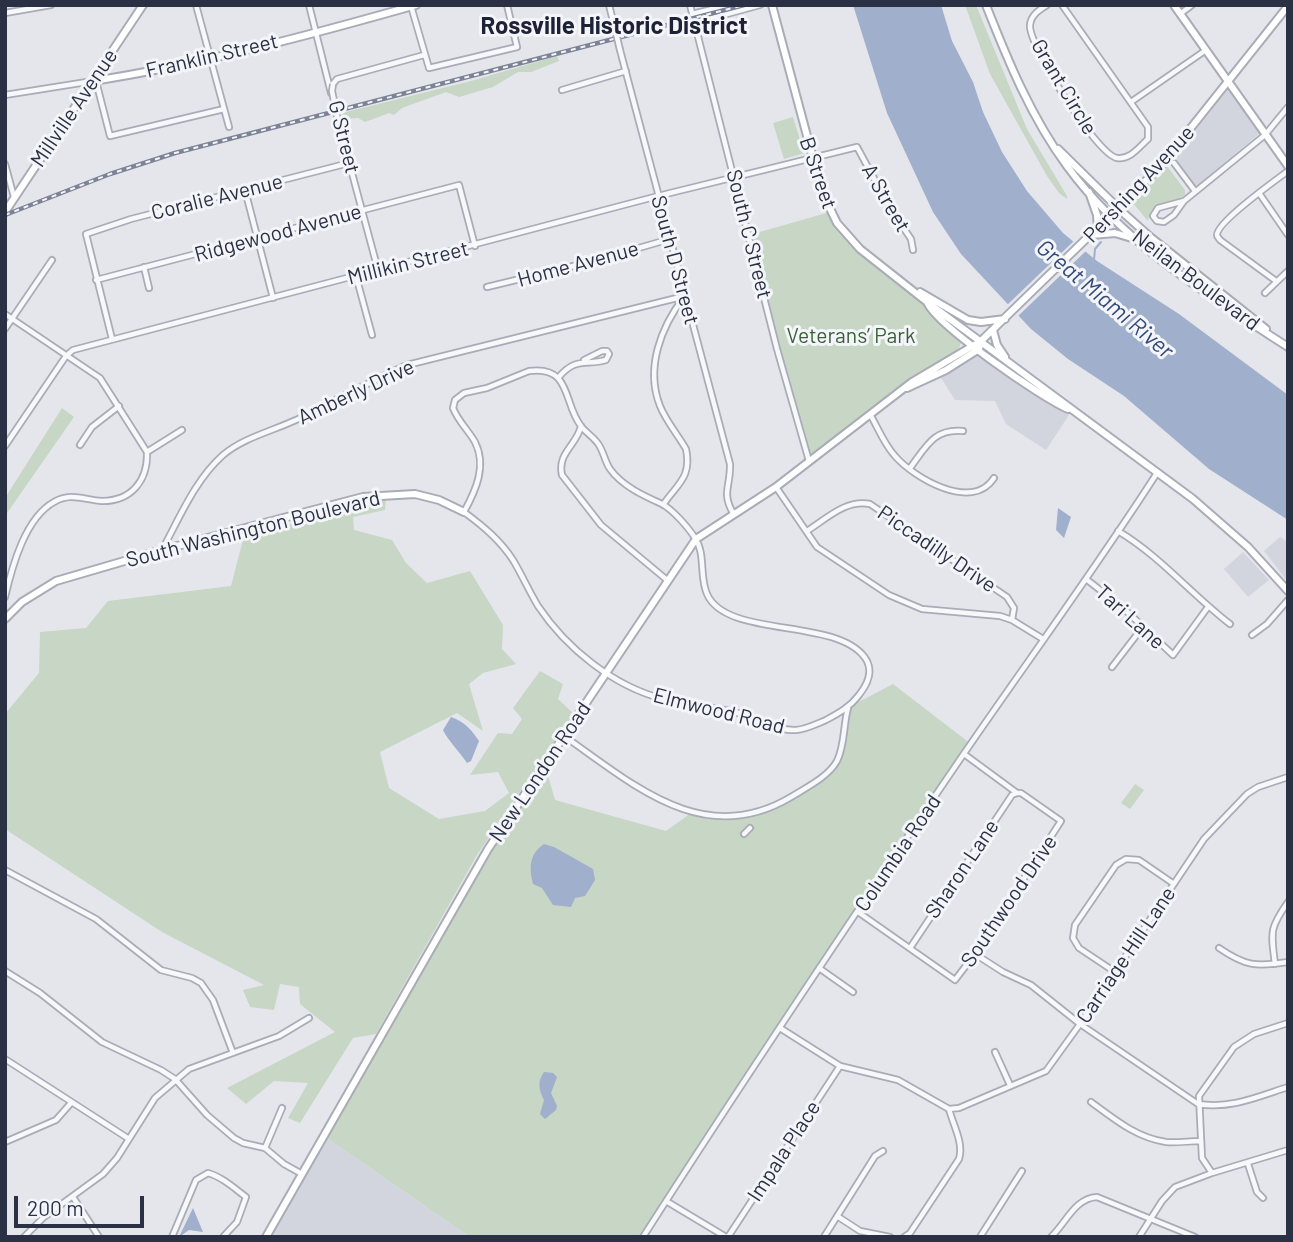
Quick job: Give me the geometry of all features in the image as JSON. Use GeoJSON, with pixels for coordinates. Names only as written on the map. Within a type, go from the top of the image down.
{"type":"FeatureCollection","features":[{"type":"Feature","properties":{"kind":"street"},"geometry":{"type":"LineString","coordinates":[[5,13],[51,5]]}},
{"type":"Feature","properties":{"kind":"street","name":"Millville Avenue"},"geometry":{"type":"LineString","coordinates":[[5,212],[143,5]]}},
{"type":"Feature","properties":{"kind":"street"},"geometry":{"type":"LineString","coordinates":[[196,5],[229,127]]}},
{"type":"Feature","properties":{"kind":"street","name":"G Street"},"geometry":{"type":"LineString","coordinates":[[309,5],[333,102]]}},
{"type":"Feature","properties":{"kind":"street"},"geometry":{"type":"LineString","coordinates":[[413,6],[429,68],[517,47],[507,5]]}},
{"type":"Feature","properties":{"kind":"street","name":"South D Street"},"geometry":{"type":"LineString","coordinates":[[609,5],[730,464],[725,497],[733,513]]}},
{"type":"Feature","properties":{"kind":"street","name":"South C Street"},"geometry":{"type":"LineString","coordinates":[[690,5],[780,361],[809,462]]}},
{"type":"Feature","properties":{"kind":"street"},"geometry":{"type":"LineString","coordinates":[[692,14],[729,5]]}},
{"type":"Feature","properties":{"kind":"street"},"geometry":{"type":"LineString","coordinates":[[694,23],[760,5]]}},
{"type":"Feature","properties":{"kind":"street","name":"B Street"},"geometry":{"type":"LineString","coordinates":[[772,5],[811,158],[822,192],[837,223],[860,249],[927,302],[1060,398],[1073,411]]}},
{"type":"Feature","properties":{"kind":"street","name":"Neilan Boulevard"},"geometry":{"type":"LineString","coordinates":[[986,5],[1027,103],[1065,164],[1089,192],[1140,241],[1210,297],[1288,347]]}},
{"type":"Feature","properties":{"kind":"street","name":"Grant Circle"},"geometry":{"type":"LineString","coordinates":[[1047,5],[1036,13],[1031,21],[1033,39],[1071,108],[1105,152],[1116,158],[1127,157],[1147,139],[1148,127],[1131,102]]}},
{"type":"Feature","properties":{"kind":"street"},"geometry":{"type":"LineString","coordinates":[[1062,5],[1131,102],[1206,50]]}},
{"type":"Feature","properties":{"kind":"street"},"geometry":{"type":"LineString","coordinates":[[1174,5],[1288,168],[1218,231],[1220,240],[1276,281]]}},
{"type":"Feature","properties":{"kind":"street"},"geometry":{"type":"LineString","coordinates":[[1180,14],[1192,5]]}},
{"type":"Feature","properties":{"kind":"street","name":"Franklin Street"},"geometry":{"type":"LineString","coordinates":[[5,95],[173,68],[413,6]]}},
{"type":"Feature","properties":{"kind":"street","name":"Pershing Avenue"},"geometry":{"type":"LineString","coordinates":[[981,341],[1097,233],[1159,169],[1288,6]]}},
{"type":"Feature","properties":{"kind":"street","name":"G Street"},"geometry":{"type":"LineString","coordinates":[[378,270],[338,121],[333,84],[337,79],[424,55]]}},
{"type":"Feature","properties":{"kind":"street"},"geometry":{"type":"LineString","coordinates":[[562,90],[626,71]]}},
{"type":"Feature","properties":{"kind":"street"},"geometry":{"type":"LineString","coordinates":[[93,81],[97,85],[110,136],[224,108]]}},
{"type":"Feature","properties":{"kind":"street"},"geometry":{"type":"LineString","coordinates":[[1184,201],[1158,208],[1153,216],[1157,221],[1164,222],[1174,215],[1195,191],[1265,135],[1288,107]]}},
{"type":"Feature","properties":{"kind":"street","name":"Neilan Boulevard"},"geometry":{"type":"LineString","coordinates":[[1054,145],[1119,209],[1288,347]]}},
{"type":"Feature","properties":{"kind":"street","name":"Millikin Street"},"geometry":{"type":"LineString","coordinates":[[66,355],[73,350],[112,339],[658,196],[857,147]]}},
{"type":"Feature","properties":{"kind":"street","name":"A Street"},"geometry":{"type":"LineString","coordinates":[[857,147],[911,240],[913,250]]}},
{"type":"Feature","properties":{"kind":"street","name":"Coralie Avenue"},"geometry":{"type":"LineString","coordinates":[[96,280],[86,234],[131,219],[349,163]]}},
{"type":"Feature","properties":{"kind":"street"},"geometry":{"type":"LineString","coordinates":[[1174,163],[1195,191]]}},
{"type":"Feature","properties":{"kind":"street"},"geometry":{"type":"LineString","coordinates":[[5,164],[14,198]]}},
{"type":"Feature","properties":{"kind":"street","name":"Ridgewood Avenue"},"geometry":{"type":"LineString","coordinates":[[96,280],[459,186],[475,246]]}},
{"type":"Feature","properties":{"kind":"street"},"geometry":{"type":"LineString","coordinates":[[245,190],[273,298]]}},
{"type":"Feature","properties":{"kind":"street"},"geometry":{"type":"LineString","coordinates":[[1089,192],[1097,215],[1097,233],[1119,233],[1140,241]]}},
{"type":"Feature","properties":{"kind":"street"},"geometry":{"type":"LineString","coordinates":[[1259,193],[1288,234]]}},
{"type":"Feature","properties":{"kind":"street","name":"Home Avenue"},"geometry":{"type":"LineString","coordinates":[[487,287],[670,239]]}},
{"type":"Feature","properties":{"kind":"street"},"geometry":{"type":"LineString","coordinates":[[5,329],[52,260]]}},
{"type":"Feature","properties":{"kind":"street"},"geometry":{"type":"LineString","coordinates":[[144,267],[149,288]]}},
{"type":"Feature","properties":{"kind":"street"},"geometry":{"type":"LineString","coordinates":[[1265,293],[1288,271]]}},
{"type":"Feature","properties":{"kind":"street"},"geometry":{"type":"LineString","coordinates":[[356,276],[372,335]]}},
{"type":"Feature","properties":{"kind":"street"},"geometry":{"type":"LineString","coordinates":[[96,280],[112,339]]}},
{"type":"Feature","properties":{"kind":"street"},"geometry":{"type":"LineString","coordinates":[[908,286],[959,316],[985,322],[1004,319]]}},
{"type":"Feature","properties":{"kind":"street"},"geometry":{"type":"LineString","coordinates":[[663,505],[681,484],[687,470],[688,457],[686,449],[661,408],[655,368],[663,332],[685,296]]}},
{"type":"Feature","properties":{"kind":"street","name":"Amberly Drive"},"geometry":{"type":"LineString","coordinates":[[162,550],[198,484],[223,455],[236,446],[407,365],[685,296]]}},
{"type":"Feature","properties":{"kind":"street","name":"B Street"},"geometry":{"type":"LineString","coordinates":[[927,302],[933,314],[1034,391],[1073,411]]}},
{"type":"Feature","properties":{"kind":"street"},"geometry":{"type":"LineString","coordinates":[[5,314],[100,378],[146,452],[147,462],[139,485],[127,495],[100,501],[71,496],[57,500],[45,508],[21,544],[5,597]]}},
{"type":"Feature","properties":{"kind":"street"},"geometry":{"type":"LineString","coordinates":[[993,330],[997,345],[1009,362]]}},
{"type":"Feature","properties":{"kind":"street"},"geometry":{"type":"LineString","coordinates":[[954,357],[962,336]]}},
{"type":"Feature","properties":{"kind":"street"},"geometry":{"type":"LineString","coordinates":[[976,347],[981,341]]}},
{"type":"Feature","properties":{"kind":"street","name":"New London Road"},"geometry":{"type":"LineString","coordinates":[[906,389],[912,382],[976,347]]}},
{"type":"Feature","properties":{"kind":"street","name":"New London Road"},"geometry":{"type":"LineString","coordinates":[[266,1237],[488,849],[696,539],[776,487],[870,413],[906,389],[946,370],[976,347]]}},
{"type":"Feature","properties":{"kind":"street"},"geometry":{"type":"LineString","coordinates":[[558,378],[584,360],[602,351],[609,354],[602,362],[584,360]]}},
{"type":"Feature","properties":{"kind":"street"},"geometry":{"type":"LineString","coordinates":[[5,446],[66,355]]}},
{"type":"Feature","properties":{"kind":"street"},"geometry":{"type":"LineString","coordinates":[[464,512],[475,491],[481,468],[476,444],[453,408],[455,400],[464,393],[487,388],[529,371],[543,371],[558,378],[581,426],[593,437],[618,478],[652,501],[663,505],[696,539],[702,556],[702,583],[713,604],[739,618],[841,642],[866,660],[870,675],[866,686],[849,707],[841,752],[832,769],[785,800],[751,814],[707,817],[665,804],[564,737]]}},
{"type":"Feature","properties":{"kind":"street"},"geometry":{"type":"LineString","coordinates":[[80,445],[92,427],[119,406]]}},
{"type":"Feature","properties":{"kind":"street"},"geometry":{"type":"LineString","coordinates":[[1073,411],[1157,472],[1231,531],[1288,591]]}},
{"type":"Feature","properties":{"kind":"street"},"geometry":{"type":"LineString","coordinates":[[870,413],[892,453],[932,483],[961,493],[982,489],[994,478]]}},
{"type":"Feature","properties":{"kind":"street"},"geometry":{"type":"LineString","coordinates":[[581,426],[579,437],[563,457],[562,475],[601,525],[667,580]]}},
{"type":"Feature","properties":{"kind":"street"},"geometry":{"type":"LineString","coordinates":[[146,452],[181,430]]}},
{"type":"Feature","properties":{"kind":"street"},"geometry":{"type":"LineString","coordinates":[[910,468],[934,438],[952,430],[963,431]]}},
{"type":"Feature","properties":{"kind":"street"},"geometry":{"type":"LineString","coordinates":[[579,437],[593,437]]}},
{"type":"Feature","properties":{"kind":"street","name":"Columbia Road"},"geometry":{"type":"LineString","coordinates":[[643,1237],[819,968],[1157,472]]}},
{"type":"Feature","properties":{"kind":"street"},"geometry":{"type":"LineString","coordinates":[[776,487],[817,547],[860,578],[907,604],[930,610],[1000,616],[1012,620],[1042,639]]}},
{"type":"Feature","properties":{"kind":"street","name":"South Washington Boulevard"},"geometry":{"type":"LineString","coordinates":[[5,619],[22,602],[46,586],[162,550],[375,495],[427,496],[464,512],[484,526],[512,558],[537,603],[559,634],[585,658],[606,672]]}},
{"type":"Feature","properties":{"kind":"street","name":"Piccadilly Drive"},"geometry":{"type":"LineString","coordinates":[[807,531],[847,505],[860,502],[870,504],[1007,597],[1014,608],[1012,620]]}},
{"type":"Feature","properties":{"kind":"street"},"geometry":{"type":"LineString","coordinates":[[1118,531],[1140,544],[1230,624]]}},
{"type":"Feature","properties":{"kind":"street","name":"Tari Lane"},"geometry":{"type":"LineString","coordinates":[[1086,579],[1122,607],[1172,655],[1208,607]]}},
{"type":"Feature","properties":{"kind":"street"},"geometry":{"type":"LineString","coordinates":[[1252,635],[1267,624],[1288,600]]}},
{"type":"Feature","properties":{"kind":"street"},"geometry":{"type":"LineString","coordinates":[[1112,667],[1142,628]]}},
{"type":"Feature","properties":{"kind":"street","name":"Elmwood Road"},"geometry":{"type":"LineString","coordinates":[[606,672],[626,684],[662,699],[736,712],[782,729],[803,729],[849,707]]}},
{"type":"Feature","properties":{"kind":"street"},"geometry":{"type":"LineString","coordinates":[[834,716],[844,724]]}},
{"type":"Feature","properties":{"kind":"street"},"geometry":{"type":"LineString","coordinates":[[964,754],[1017,793]]}},
{"type":"Feature","properties":{"kind":"street","name":"Carriage Hill Lane"},"geometry":{"type":"LineString","coordinates":[[949,1110],[1046,1071],[1204,839],[1247,794],[1258,787],[1288,777]]}},
{"type":"Feature","properties":{"kind":"street","name":"Southwood Drive"},"geometry":{"type":"LineString","coordinates":[[910,948],[955,980],[975,954],[1061,821],[1021,793],[1017,793]]}},
{"type":"Feature","properties":{"kind":"street","name":"Sharon Lane"},"geometry":{"type":"LineString","coordinates":[[910,948],[1012,795],[1017,793]]}},
{"type":"Feature","properties":{"kind":"street"},"geometry":{"type":"LineString","coordinates":[[744,834],[750,828]]}},
{"type":"Feature","properties":{"kind":"street"},"geometry":{"type":"LineString","coordinates":[[1115,972],[1075,943],[1073,931],[1081,915],[1116,865],[1126,859],[1139,860],[1174,884]]}},
{"type":"Feature","properties":{"kind":"street"},"geometry":{"type":"LineString","coordinates":[[5,870],[96,919],[161,970],[201,983],[213,1000],[233,1053]]}},
{"type":"Feature","properties":{"kind":"street"},"geometry":{"type":"LineString","coordinates":[[1275,964],[1271,931],[1275,919],[1288,902]]}},
{"type":"Feature","properties":{"kind":"street"},"geometry":{"type":"LineString","coordinates":[[858,912],[910,948]]}},
{"type":"Feature","properties":{"kind":"street"},"geometry":{"type":"LineString","coordinates":[[1219,948],[1247,964],[1288,962]]}},
{"type":"Feature","properties":{"kind":"street"},"geometry":{"type":"LineString","coordinates":[[975,954],[1003,972],[1031,985],[1080,1024],[1198,1104],[1221,1107],[1288,1087]]}},
{"type":"Feature","properties":{"kind":"street"},"geometry":{"type":"LineString","coordinates":[[819,968],[853,992]]}},
{"type":"Feature","properties":{"kind":"street"},"geometry":{"type":"LineString","coordinates":[[5,971],[40,993],[102,1042],[175,1079],[198,1106],[234,1138],[243,1143],[265,1147],[284,1164],[302,1174]]}},
{"type":"Feature","properties":{"kind":"street"},"geometry":{"type":"LineString","coordinates":[[24,1237],[44,1217],[103,1174],[155,1098],[175,1079],[189,1069],[279,1036],[309,1018]]}},
{"type":"Feature","properties":{"kind":"street"},"geometry":{"type":"LineString","coordinates":[[1212,1173],[1202,1158],[1200,1140],[1198,1104],[1203,1088],[1234,1046],[1254,1034],[1288,1023]]}},
{"type":"Feature","properties":{"kind":"street"},"geometry":{"type":"LineString","coordinates":[[780,1028],[840,1066],[898,1080],[949,1110],[960,1144],[959,1159],[911,1233],[904,1237]]}},
{"type":"Feature","properties":{"kind":"street"},"geometry":{"type":"LineString","coordinates":[[995,1052],[1010,1085]]}},
{"type":"Feature","properties":{"kind":"street"},"geometry":{"type":"LineString","coordinates":[[5,1059],[129,1139]]}},
{"type":"Feature","properties":{"kind":"street","name":"Impala Place"},"geometry":{"type":"LineString","coordinates":[[727,1237],[840,1066]]}},
{"type":"Feature","properties":{"kind":"street"},"geometry":{"type":"LineString","coordinates":[[1090,1102],[1145,1137],[1167,1142],[1200,1140]]}},
{"type":"Feature","properties":{"kind":"street"},"geometry":{"type":"LineString","coordinates":[[5,1142],[56,1120],[71,1103]]}},
{"type":"Feature","properties":{"kind":"street"},"geometry":{"type":"LineString","coordinates":[[265,1147],[282,1108]]}},
{"type":"Feature","properties":{"kind":"street"},"geometry":{"type":"LineString","coordinates":[[1139,1237],[1162,1201],[1175,1187],[1288,1150]]}},
{"type":"Feature","properties":{"kind":"street"},"geometry":{"type":"LineString","coordinates":[[824,1237],[875,1156],[883,1151]]}},
{"type":"Feature","properties":{"kind":"street"},"geometry":{"type":"LineString","coordinates":[[1248,1164],[1257,1192],[1263,1198]]}},
{"type":"Feature","properties":{"kind":"street"},"geometry":{"type":"LineString","coordinates":[[980,1237],[1022,1171]]}},
{"type":"Feature","properties":{"kind":"street"},"geometry":{"type":"LineString","coordinates":[[172,1237],[196,1180],[208,1173],[221,1178],[246,1197],[237,1222],[223,1237]]}},
{"type":"Feature","properties":{"kind":"street"},"geometry":{"type":"LineString","coordinates":[[73,1197],[99,1237]]}},
{"type":"Feature","properties":{"kind":"street"},"geometry":{"type":"LineString","coordinates":[[1051,1237],[1066,1222],[1077,1204],[1090,1197],[1104,1198],[1195,1237]]}},
{"type":"Feature","properties":{"kind":"street"},"geometry":{"type":"LineString","coordinates":[[666,1201],[727,1237]]}},
{"type":"Feature","properties":{"kind":"street"},"geometry":{"type":"LineString","coordinates":[[837,1216],[860,1231],[890,1237]]}},
{"type":"Feature","properties":{"kind":"shaded area"},"geometry":{"type":"Polygon","coordinates":[[[1228,89],[1260,133],[1195,188],[1175,157],[1228,89]]]}},
{"type":"Feature","properties":{"kind":"shaded area"},"geometry":{"type":"Polygon","coordinates":[[[975,354],[1002,367],[1069,415],[1046,450],[1006,424],[995,401],[955,400],[940,376],[975,354]]]}},
{"type":"Feature","properties":{"kind":"shaded area"},"geometry":{"type":"Polygon","coordinates":[[[1280,537],[1288,542],[1288,582],[1264,551],[1280,537]]]}},
{"type":"Feature","properties":{"kind":"shaded area"},"geometry":{"type":"Polygon","coordinates":[[[1243,552],[1269,580],[1248,597],[1224,569],[1243,552]]]}},
{"type":"Feature","properties":{"kind":"shaded area"},"geometry":{"type":"Polygon","coordinates":[[[324,1136],[470,1237],[266,1237],[324,1136]]]}},
{"type":"Feature","properties":{"kind":"green space"},"geometry":{"type":"Polygon","coordinates":[[[965,5],[976,5],[1027,129],[1067,199],[1047,176],[990,74],[965,5]]]}},
{"type":"Feature","properties":{"kind":"green space"},"geometry":{"type":"Polygon","coordinates":[[[557,56],[559,61],[531,72],[518,72],[493,87],[459,97],[446,92],[402,108],[394,115],[389,113],[365,122],[358,118],[343,119],[342,113],[471,81],[557,56]]]}},
{"type":"Feature","properties":{"kind":"green space"},"geometry":{"type":"Polygon","coordinates":[[[793,117],[804,153],[784,159],[773,123],[793,117]]]}},
{"type":"Feature","properties":{"kind":"green space"},"geometry":{"type":"Polygon","coordinates":[[[1167,166],[1185,190],[1185,194],[1158,207],[1148,221],[1133,203],[1167,166]]]}},
{"type":"Feature","properties":{"kind":"green space","name":"Veterans’ Park"},"geometry":{"type":"Polygon","coordinates":[[[830,212],[846,235],[918,294],[962,336],[954,357],[912,382],[809,462],[749,235],[830,212]]]}},
{"type":"Feature","properties":{"kind":"green space"},"geometry":{"type":"Polygon","coordinates":[[[62,408],[74,417],[5,516],[5,498],[62,408]]]}},
{"type":"Feature","properties":{"kind":"green space"},"geometry":{"type":"Polygon","coordinates":[[[386,499],[385,510],[353,517],[354,530],[392,540],[406,563],[427,583],[470,571],[503,625],[502,649],[516,664],[483,673],[469,684],[483,731],[457,713],[380,752],[389,788],[439,819],[485,811],[509,793],[498,772],[470,775],[498,733],[512,734],[522,719],[513,708],[540,671],[563,684],[558,699],[573,713],[477,855],[376,1034],[353,1038],[300,1123],[288,1118],[308,1083],[274,1081],[246,1104],[227,1088],[335,1032],[300,1004],[299,987],[280,984],[274,1010],[250,1007],[243,990],[264,985],[162,932],[5,829],[5,714],[39,673],[40,632],[86,628],[108,601],[231,586],[244,536],[386,499]]]}},
{"type":"Feature","properties":{"kind":"green space"},"geometry":{"type":"Polygon","coordinates":[[[893,684],[971,744],[643,1237],[470,1237],[324,1136],[466,886],[545,765],[555,800],[666,831],[691,813],[739,816],[767,808],[829,771],[840,752],[849,707],[893,684]]]}},
{"type":"Feature","properties":{"kind":"green space"},"geometry":{"type":"Polygon","coordinates":[[[1135,784],[1144,790],[1130,809],[1121,803],[1135,784]]]}},
{"type":"Feature","properties":{"kind":"water","name":"Great Miami River"},"geometry":{"type":"Polygon","coordinates":[[[853,5],[941,5],[952,41],[973,82],[983,112],[1002,152],[1027,191],[1063,233],[1097,261],[1179,314],[1288,395],[1288,520],[1209,469],[1124,396],[1068,359],[1031,329],[961,254],[933,212],[887,113],[853,5]]]}},
{"type":"Feature","properties":{"kind":"water"},"geometry":{"type":"Polygon","coordinates":[[[1058,508],[1071,517],[1064,538],[1056,530],[1058,508]]]}},
{"type":"Feature","properties":{"kind":"water"},"geometry":{"type":"Polygon","coordinates":[[[451,717],[467,726],[479,741],[471,761],[467,763],[443,730],[451,717]]]}},
{"type":"Feature","properties":{"kind":"water"},"geometry":{"type":"Polygon","coordinates":[[[544,844],[593,869],[595,880],[585,896],[575,898],[571,907],[553,905],[542,888],[533,884],[531,862],[535,852],[544,844]]]}},
{"type":"Feature","properties":{"kind":"water"},"geometry":{"type":"Polygon","coordinates":[[[544,1072],[553,1073],[557,1077],[551,1093],[556,1110],[545,1119],[540,1114],[544,1100],[540,1082],[544,1072]]]}},
{"type":"Feature","properties":{"kind":"water"},"geometry":{"type":"Polygon","coordinates":[[[193,1208],[203,1232],[189,1230],[179,1237],[193,1208]]]}},
{"type":"Feature","properties":{"kind":"pier"},"geometry":{"type":"Polygon","coordinates":[[[1076,239],[1088,249],[1016,318],[1005,307],[1076,239]]]}},
{"type":"Feature","properties":{"kind":"waterway","name":"Great Miami River"},"geometry":{"type":"LineString","coordinates":[[1094,260],[1095,249],[1101,242]]}},
{"type":"Feature","properties":{"kind":"railway"},"geometry":{"type":"LineString","coordinates":[[5,215],[110,174],[175,153],[744,5]]}},
{"type":"Feature","properties":{"kind":"district","name":"Rossville Historic District"},"geometry":{"type":"Point","coordinates":[614,26]}}]}
